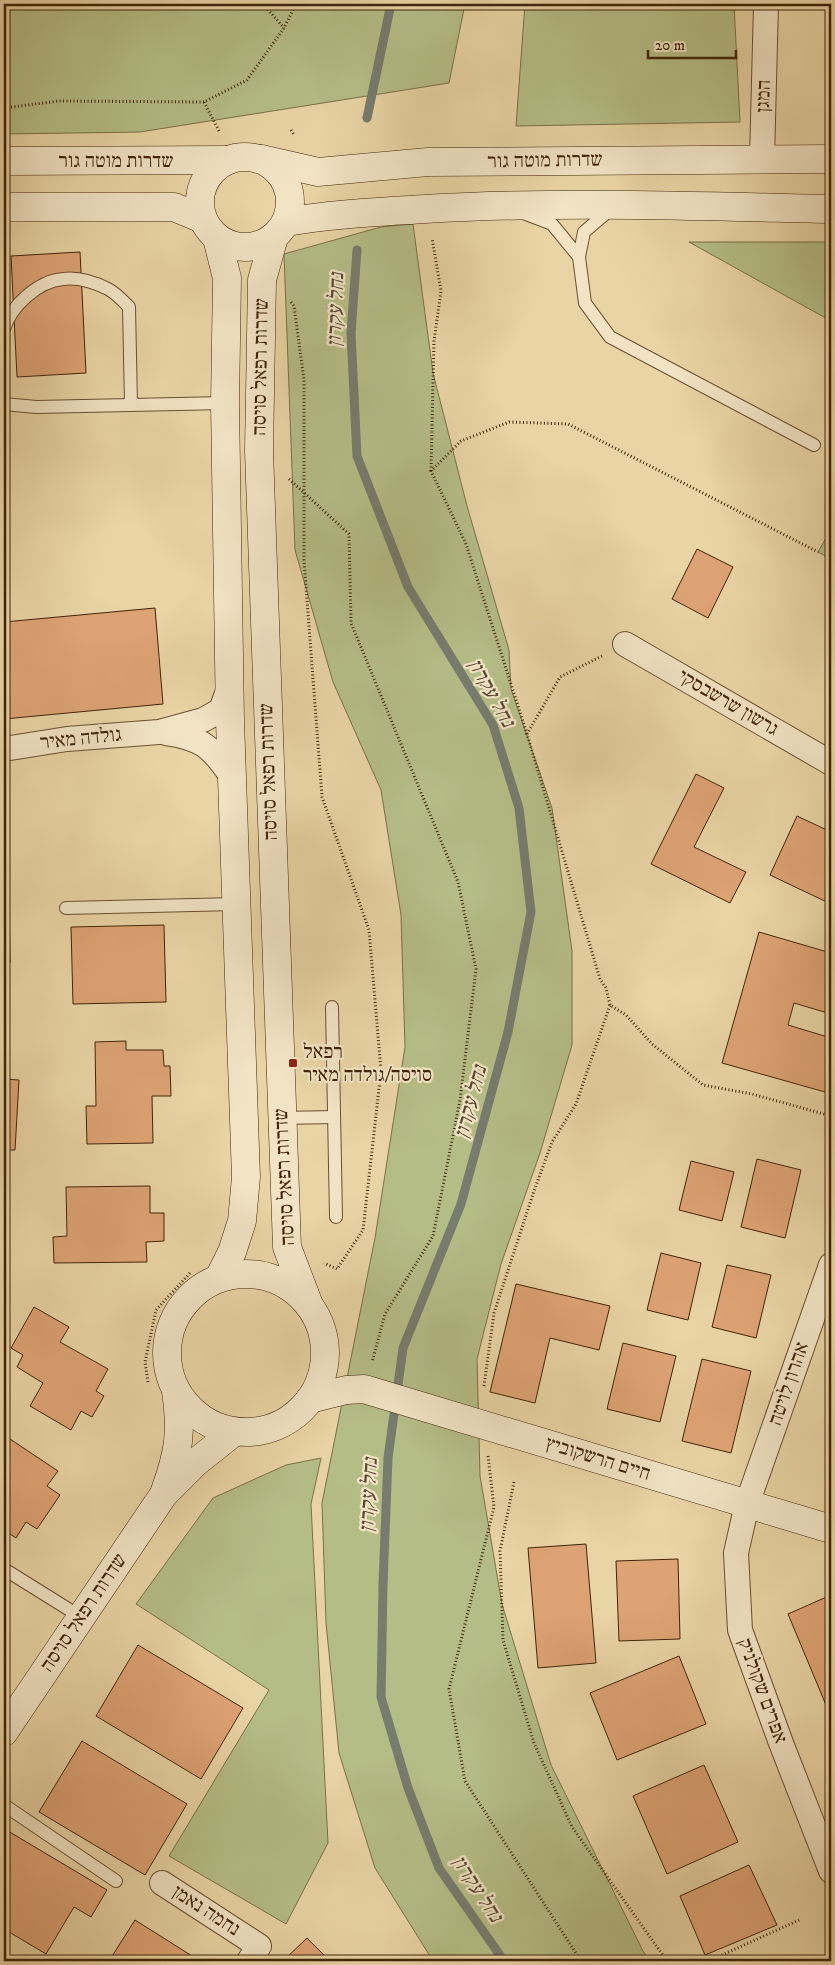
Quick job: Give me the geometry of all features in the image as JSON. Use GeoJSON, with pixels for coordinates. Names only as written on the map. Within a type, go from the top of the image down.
{"type":"FeatureCollection","features":[{"type":"Feature","properties":{"kind":"street","name":"המגן"},"geometry":{"type":"LineString","coordinates":[[762,158],[766,4]]}},
{"type":"Feature","properties":{"kind":"street"},"geometry":{"type":"LineString","coordinates":[[210,229],[200,207],[204,182],[211,172],[231,159],[248,156],[261,159],[274,167],[284,178],[290,192],[290,208],[280,230]]}},
{"type":"Feature","properties":{"kind":"street","name":"שדרות מוטה גור"},"geometry":{"type":"LineString","coordinates":[[261,159],[318,172],[428,162],[762,158],[831,159]]}},
{"type":"Feature","properties":{"kind":"street","name":"שדרות מוטה גור"},"geometry":{"type":"LineString","coordinates":[[4,161],[231,159]]}},
{"type":"Feature","properties":{"kind":"street"},"geometry":{"type":"LineString","coordinates":[[4,207],[174,207],[210,229],[229,245],[242,248],[255,247],[280,230],[323,216],[500,205],[618,204],[831,209]]}},
{"type":"Feature","properties":{"kind":"street","name":"שדרות רפאל סויסה"},"geometry":{"type":"LineString","coordinates":[[207,1272],[232,1252],[242,1221],[246,1177],[229,688],[225,402],[227,278],[210,229]]}},
{"type":"Feature","properties":{"kind":"street","name":"שדרות רפאל סויסה"},"geometry":{"type":"LineString","coordinates":[[280,230],[262,280],[259,452],[287,1247],[309,1305]]}},
{"type":"Feature","properties":{"kind":"street","name":"גרשון שרשבסקי"},"geometry":{"type":"LineString","coordinates":[[625,644],[831,763]]}},
{"type":"Feature","properties":{"kind":"street","name":"גולדה מאיר"},"geometry":{"type":"LineString","coordinates":[[4,749],[67,739],[159,732],[203,720],[221,710],[229,688]]}},
{"type":"Feature","properties":{"kind":"street","name":"גולדה מאיר"},"geometry":{"type":"LineString","coordinates":[[159,732],[192,737],[217,754],[232,777]]}},
{"type":"Feature","properties":{"kind":"street","name":"אהרון לויטה"},"geometry":{"type":"LineString","coordinates":[[747,1504],[831,1265]]}},
{"type":"Feature","properties":{"kind":"street"},"geometry":{"type":"LineString","coordinates":[[207,1272],[269,1277],[291,1288],[309,1305],[320,1327],[325,1352],[321,1377],[310,1400],[303,1409],[283,1424],[260,1432],[234,1432],[210,1425],[182,1402],[163,1391],[167,1368],[167,1342],[170,1330],[180,1307],[198,1290],[207,1272]]}},
{"type":"Feature","properties":{"kind":"street","name":"חיים הרשקוביץ"},"geometry":{"type":"LineString","coordinates":[[325,1352],[338,1370],[364,1389],[831,1529]]}},
{"type":"Feature","properties":{"kind":"street","name":"חיים הרשקוביץ"},"geometry":{"type":"LineString","coordinates":[[310,1400],[346,1390],[364,1389]]}},
{"type":"Feature","properties":{"kind":"street","name":"שדרות רפאל סויסה"},"geometry":{"type":"LineString","coordinates":[[163,1391],[180,1437],[174,1466],[164,1494]]}},
{"type":"Feature","properties":{"kind":"street","name":"שדרות רפאל סויסה"},"geometry":{"type":"LineString","coordinates":[[4,1732],[164,1494],[195,1463],[234,1432]]}},
{"type":"Feature","properties":{"kind":"street","name":"אפרים שקולניק"},"geometry":{"type":"LineString","coordinates":[[747,1504],[736,1553],[740,1630],[781,1743],[831,1871]]}},
{"type":"Feature","properties":{"kind":"street","name":"נחמה נאמן"},"geometry":{"type":"LineString","coordinates":[[162,1882],[259,1946],[249,1961]]}},
{"type":"Feature","properties":{"kind":"lane"},"geometry":{"type":"LineString","coordinates":[[618,204],[584,232],[579,257],[584,303],[610,337],[814,445]]}},
{"type":"Feature","properties":{"kind":"lane"},"geometry":{"type":"LineString","coordinates":[[500,205],[552,224],[579,257]]}},
{"type":"Feature","properties":{"kind":"lane"},"geometry":{"type":"LineString","coordinates":[[4,329],[8,315],[31,292],[63,278],[89,281],[111,290],[129,307],[131,405]]}},
{"type":"Feature","properties":{"kind":"lane"},"geometry":{"type":"LineString","coordinates":[[4,404],[36,407],[225,402]]}},
{"type":"Feature","properties":{"kind":"lane"},"geometry":{"type":"LineString","coordinates":[[66,908],[236,904]]}},
{"type":"Feature","properties":{"kind":"lane"},"geometry":{"type":"LineString","coordinates":[[332,1007],[336,1217]]}},
{"type":"Feature","properties":{"kind":"lane"},"geometry":{"type":"LineString","coordinates":[[282,1118],[334,1117]]}},
{"type":"Feature","properties":{"kind":"lane"},"geometry":{"type":"LineString","coordinates":[[4,1569],[81,1617]]}},
{"type":"Feature","properties":{"kind":"lane"},"geometry":{"type":"LineString","coordinates":[[4,1805],[116,1881]]}},
{"type":"Feature","properties":{"kind":"path"},"geometry":{"type":"LineString","coordinates":[[263,4],[284,28]]}},
{"type":"Feature","properties":{"kind":"path"},"geometry":{"type":"LineString","coordinates":[[4,108],[59,101],[204,102],[247,80],[284,28],[296,4]]}},
{"type":"Feature","properties":{"kind":"path"},"geometry":{"type":"LineString","coordinates":[[204,102],[231,159]]}},
{"type":"Feature","properties":{"kind":"path"},"geometry":{"type":"LineString","coordinates":[[430,235],[434,243],[441,292],[434,341],[430,471],[466,544],[527,734],[600,979],[606,988],[610,1005],[576,1104],[552,1142],[534,1191],[494,1313],[484,1386]]}},
{"type":"Feature","properties":{"kind":"path"},"geometry":{"type":"LineString","coordinates":[[287,1247],[337,1269],[363,1230],[381,1071],[369,930],[322,797],[304,560],[304,380],[294,306],[289,298]]}},
{"type":"Feature","properties":{"kind":"path"},"geometry":{"type":"LineString","coordinates":[[430,471],[461,441],[509,422],[568,424],[818,552]]}},
{"type":"Feature","properties":{"kind":"path"},"geometry":{"type":"LineString","coordinates":[[259,452],[349,534],[351,623],[458,882],[476,968],[460,1100],[433,1236],[385,1314],[364,1389]]}},
{"type":"Feature","properties":{"kind":"path"},"geometry":{"type":"LineString","coordinates":[[527,734],[560,677],[625,644]]}},
{"type":"Feature","properties":{"kind":"path"},"geometry":{"type":"LineString","coordinates":[[610,1005],[626,1015],[652,1044],[703,1085],[752,1094],[831,1116]]}},
{"type":"Feature","properties":{"kind":"path"},"geometry":{"type":"LineString","coordinates":[[163,1391],[145,1362],[156,1310],[207,1272]]}},
{"type":"Feature","properties":{"kind":"path"},"geometry":{"type":"LineString","coordinates":[[485,1425],[494,1507],[449,1689],[465,1781],[580,1961]]}},
{"type":"Feature","properties":{"kind":"path"},"geometry":{"type":"LineString","coordinates":[[514,1482],[500,1551],[503,1640],[534,1742],[572,1827],[667,1961]]}},
{"type":"Feature","properties":{"kind":"path"},"geometry":{"type":"LineString","coordinates":[[709,1961],[799,1920]]}},
{"type":"Feature","properties":{"kind":"green space"},"geometry":{"type":"Polygon","coordinates":[[[4,4],[465,4],[449,83],[140,132],[4,134],[4,4]]]}},
{"type":"Feature","properties":{"kind":"green space"},"geometry":{"type":"Polygon","coordinates":[[[525,4],[734,4],[740,122],[516,126],[525,4]]]}},
{"type":"Feature","properties":{"kind":"green space"},"geometry":{"type":"Polygon","coordinates":[[[413,224],[433,373],[467,506],[509,650],[511,689],[552,808],[572,951],[572,1045],[540,1153],[501,1264],[477,1359],[480,1476],[502,1604],[551,1765],[643,1951],[650,1961],[433,1961],[375,1868],[339,1753],[326,1623],[322,1503],[375,1238],[405,1047],[401,915],[381,790],[333,682],[295,550],[284,254],[381,227],[413,224]]]}},
{"type":"Feature","properties":{"kind":"green space"},"geometry":{"type":"Polygon","coordinates":[[[689,242],[831,242],[831,321],[689,242]]]}},
{"type":"Feature","properties":{"kind":"green space"},"geometry":{"type":"Polygon","coordinates":[[[831,529],[831,559],[818,552],[831,529]]]}},
{"type":"Feature","properties":{"kind":"green space"},"geometry":{"type":"Polygon","coordinates":[[[321,1458],[311,1504],[328,1843],[286,1924],[169,1856],[269,1690],[136,1604],[213,1498],[286,1465],[321,1458]]]}},
{"type":"Feature","properties":{"kind":"building"},"geometry":{"type":"Polygon","coordinates":[[[80,252],[86,373],[17,377],[11,256],[80,252]]]}},
{"type":"Feature","properties":{"kind":"building"},"geometry":{"type":"Polygon","coordinates":[[[697,549],[733,567],[708,618],[672,599],[697,549]]]}},
{"type":"Feature","properties":{"kind":"building"},"geometry":{"type":"Polygon","coordinates":[[[155,608],[163,704],[4,719],[4,622],[155,608]]]}},
{"type":"Feature","properties":{"kind":"building"},"geometry":{"type":"Polygon","coordinates":[[[696,774],[724,788],[694,847],[746,872],[730,903],[651,864],[696,774]]]}},
{"type":"Feature","properties":{"kind":"building"},"geometry":{"type":"Polygon","coordinates":[[[797,816],[831,832],[831,904],[770,875],[797,816]]]}},
{"type":"Feature","properties":{"kind":"building"},"geometry":{"type":"Polygon","coordinates":[[[4,895],[9,895],[10,963],[4,963],[4,895]]]}},
{"type":"Feature","properties":{"kind":"building"},"geometry":{"type":"Polygon","coordinates":[[[164,925],[166,1002],[73,1004],[71,927],[164,925]]]}},
{"type":"Feature","properties":{"kind":"building"},"geometry":{"type":"Polygon","coordinates":[[[759,932],[831,953],[831,1014],[794,1003],[788,1025],[831,1038],[831,1072],[825,1092],[722,1063],[759,932]]]}},
{"type":"Feature","properties":{"kind":"building"},"geometry":{"type":"Polygon","coordinates":[[[126,1041],[126,1050],[163,1050],[164,1066],[170,1066],[171,1096],[152,1096],[153,1143],[87,1144],[86,1106],[96,1106],[95,1042],[126,1041]]]}},
{"type":"Feature","properties":{"kind":"building"},"geometry":{"type":"Polygon","coordinates":[[[4,1079],[19,1080],[15,1150],[4,1150],[4,1079]]]}},
{"type":"Feature","properties":{"kind":"building"},"geometry":{"type":"Polygon","coordinates":[[[757,1159],[801,1170],[785,1238],[741,1227],[757,1159]]]}},
{"type":"Feature","properties":{"kind":"building"},"geometry":{"type":"Polygon","coordinates":[[[691,1161],[734,1172],[722,1221],[679,1210],[691,1161]]]}},
{"type":"Feature","properties":{"kind":"building"},"geometry":{"type":"Polygon","coordinates":[[[150,1186],[150,1213],[164,1213],[164,1241],[146,1242],[147,1262],[54,1263],[53,1237],[67,1236],[66,1187],[150,1186]]]}},
{"type":"Feature","properties":{"kind":"building"},"geometry":{"type":"Polygon","coordinates":[[[661,1253],[701,1263],[688,1320],[647,1310],[661,1253]]]}},
{"type":"Feature","properties":{"kind":"building"},"geometry":{"type":"Polygon","coordinates":[[[727,1265],[771,1275],[756,1338],[712,1327],[727,1265]]]}},
{"type":"Feature","properties":{"kind":"building"},"geometry":{"type":"Polygon","coordinates":[[[516,1284],[610,1306],[599,1350],[550,1338],[535,1403],[490,1392],[516,1284]]]}},
{"type":"Feature","properties":{"kind":"building"},"geometry":{"type":"Polygon","coordinates":[[[34,1307],[69,1327],[60,1342],[108,1369],[96,1391],[104,1396],[92,1417],[81,1411],[71,1430],[30,1406],[43,1383],[17,1367],[23,1355],[11,1348],[34,1307]]]}},
{"type":"Feature","properties":{"kind":"building"},"geometry":{"type":"Polygon","coordinates":[[[623,1343],[676,1356],[660,1422],[607,1409],[623,1343]]]}},
{"type":"Feature","properties":{"kind":"building"},"geometry":{"type":"Polygon","coordinates":[[[702,1359],[751,1371],[731,1453],[682,1441],[702,1359]]]}},
{"type":"Feature","properties":{"kind":"building"},"geometry":{"type":"Polygon","coordinates":[[[4,1435],[58,1471],[47,1486],[60,1495],[37,1529],[26,1522],[16,1538],[4,1530],[4,1435]]]}},
{"type":"Feature","properties":{"kind":"building"},"geometry":{"type":"Polygon","coordinates":[[[831,1467],[831,1485],[826,1484],[831,1467]]]}},
{"type":"Feature","properties":{"kind":"building"},"geometry":{"type":"Polygon","coordinates":[[[586,1544],[596,1663],[538,1668],[528,1548],[586,1544]]]}},
{"type":"Feature","properties":{"kind":"building"},"geometry":{"type":"Polygon","coordinates":[[[678,1559],[680,1639],[619,1641],[616,1561],[678,1559]]]}},
{"type":"Feature","properties":{"kind":"building"},"geometry":{"type":"Polygon","coordinates":[[[831,1595],[831,1717],[788,1614],[831,1595]]]}},
{"type":"Feature","properties":{"kind":"building"},"geometry":{"type":"Polygon","coordinates":[[[138,1645],[243,1708],[201,1779],[96,1716],[138,1645]]]}},
{"type":"Feature","properties":{"kind":"building"},"geometry":{"type":"Polygon","coordinates":[[[679,1656],[706,1724],[617,1760],[590,1693],[679,1656]]]}},
{"type":"Feature","properties":{"kind":"building"},"geometry":{"type":"Polygon","coordinates":[[[82,1741],[187,1804],[145,1875],[39,1812],[82,1741]]]}},
{"type":"Feature","properties":{"kind":"building"},"geometry":{"type":"Polygon","coordinates":[[[704,1765],[738,1842],[667,1874],[633,1796],[704,1765]]]}},
{"type":"Feature","properties":{"kind":"building"},"geometry":{"type":"Polygon","coordinates":[[[8,1831],[107,1890],[91,1917],[74,1907],[46,1954],[4,1929],[4,1838],[8,1831]]]}},
{"type":"Feature","properties":{"kind":"building"},"geometry":{"type":"Polygon","coordinates":[[[749,1865],[777,1925],[705,1955],[680,1896],[749,1865]]]}},
{"type":"Feature","properties":{"kind":"building"},"geometry":{"type":"Polygon","coordinates":[[[135,1920],[200,1961],[109,1961],[135,1920]]]}},
{"type":"Feature","properties":{"kind":"building"},"geometry":{"type":"Polygon","coordinates":[[[307,1938],[330,1961],[283,1961],[307,1938]]]}},
{"type":"Feature","properties":{"kind":"waterway","name":"נחל עקרון"},"geometry":{"type":"LineString","coordinates":[[367,118],[391,4]]}},
{"type":"Feature","properties":{"kind":"waterway","name":"נחל עקרון"},"geometry":{"type":"LineString","coordinates":[[357,250],[351,333],[357,456],[408,587],[493,725],[519,808],[531,912],[508,1032],[461,1204],[403,1348],[388,1458],[383,1584],[381,1697],[408,1788],[439,1868],[504,1961]]}},
{"type":"Feature","properties":{"kind":"place","name":"רפאל סויסה/גולדה מאיר"},"geometry":{"type":"Point","coordinates":[293,1063]}}]}
